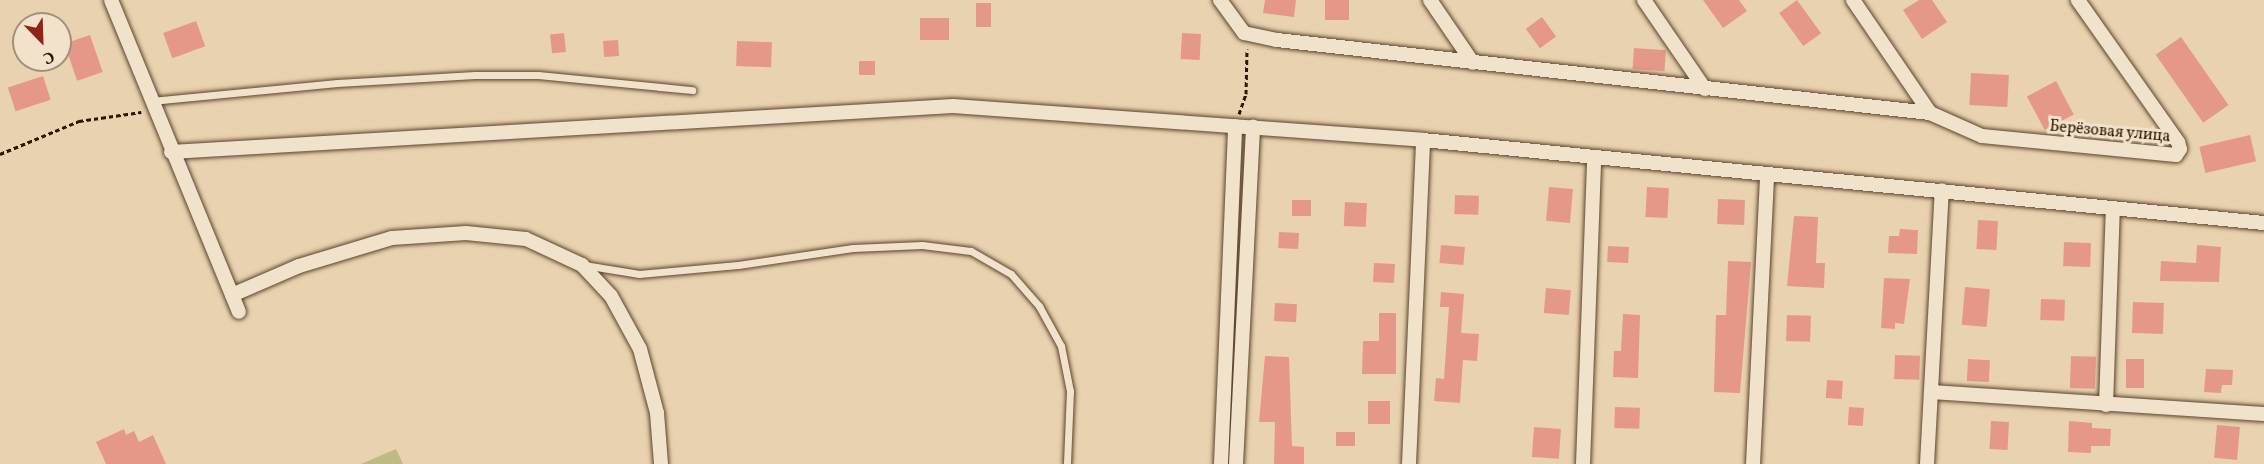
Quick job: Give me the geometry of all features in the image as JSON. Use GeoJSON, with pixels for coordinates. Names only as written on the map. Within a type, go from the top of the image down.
{"type":"FeatureCollection","features":[{"type":"Feature","properties":{"kind":"street"},"geometry":{"type":"LineString","coordinates":[[111,0],[171,152],[239,312]]}},
{"type":"Feature","properties":{"kind":"street"},"geometry":{"type":"LineString","coordinates":[[1220,0],[1238,29],[1277,40],[1930,113]]}},
{"type":"Feature","properties":{"kind":"street"},"geometry":{"type":"LineString","coordinates":[[1430,0],[1473,63]]}},
{"type":"Feature","properties":{"kind":"street"},"geometry":{"type":"LineString","coordinates":[[1644,0],[1705,89]]}},
{"type":"Feature","properties":{"kind":"street"},"geometry":{"type":"LineString","coordinates":[[1853,0],[1930,113]]}},
{"type":"Feature","properties":{"kind":"street","name":"Берёзовая улица"},"geometry":{"type":"LineString","coordinates":[[1930,113],[1982,136],[2176,155],[2180,149],[2178,142],[2078,0]]}},
{"type":"Feature","properties":{"kind":"street"},"geometry":{"type":"LineString","coordinates":[[171,152],[953,106],[1423,140],[2264,223]]}},
{"type":"Feature","properties":{"kind":"street"},"geometry":{"type":"LineString","coordinates":[[1221,464],[1235,126]]}},
{"type":"Feature","properties":{"kind":"street"},"geometry":{"type":"LineString","coordinates":[[1236,464],[1253,126]]}},
{"type":"Feature","properties":{"kind":"street"},"geometry":{"type":"LineString","coordinates":[[1409,464],[1423,140]]}},
{"type":"Feature","properties":{"kind":"street"},"geometry":{"type":"LineString","coordinates":[[1583,464],[1594,157]]}},
{"type":"Feature","properties":{"kind":"street"},"geometry":{"type":"LineString","coordinates":[[1753,464],[1767,174]]}},
{"type":"Feature","properties":{"kind":"street"},"geometry":{"type":"LineString","coordinates":[[1927,464],[1942,190]]}},
{"type":"Feature","properties":{"kind":"street"},"geometry":{"type":"LineString","coordinates":[[2106,405],[2113,208]]}},
{"type":"Feature","properties":{"kind":"street"},"geometry":{"type":"LineString","coordinates":[[232,295],[299,266],[392,238],[466,233],[526,239],[582,265],[611,296],[640,350],[657,413],[661,464]]}},
{"type":"Feature","properties":{"kind":"street"},"geometry":{"type":"LineString","coordinates":[[1930,392],[2264,414]]}},
{"type":"Feature","properties":{"kind":"lane"},"geometry":{"type":"LineString","coordinates":[[152,105],[337,83],[475,75],[538,75],[692,90]]}},
{"type":"Feature","properties":{"kind":"lane"},"geometry":{"type":"LineString","coordinates":[[582,265],[639,274],[738,265],[853,248],[922,245],[971,250],[1011,274],[1039,306],[1061,346],[1070,392],[1067,464]]}},
{"type":"Feature","properties":{"kind":"path"},"geometry":{"type":"LineString","coordinates":[[1235,126],[1246,94],[1247,48],[1238,29]]}},
{"type":"Feature","properties":{"kind":"path"},"geometry":{"type":"LineString","coordinates":[[0,154],[79,122],[152,105]]}},
{"type":"Feature","properties":{"kind":"shaded area"},"geometry":{"type":"Polygon","coordinates":[[[396,449],[403,464],[361,464],[396,449]]]}},
{"type":"Feature","properties":{"kind":"building"},"geometry":{"type":"Polygon","coordinates":[[[1265,0],[1296,0],[1294,17],[1263,13],[1265,0]]]}},
{"type":"Feature","properties":{"kind":"building"},"geometry":{"type":"Polygon","coordinates":[[[1325,0],[1349,0],[1349,20],[1325,20],[1325,0]]]}},
{"type":"Feature","properties":{"kind":"building"},"geometry":{"type":"Polygon","coordinates":[[[1703,0],[1739,0],[1747,11],[1723,28],[1703,0]]]}},
{"type":"Feature","properties":{"kind":"building"},"geometry":{"type":"Polygon","coordinates":[[[1797,0],[1821,33],[1803,46],[1779,13],[1797,0]]]}},
{"type":"Feature","properties":{"kind":"building"},"geometry":{"type":"Polygon","coordinates":[[[1919,0],[1932,0],[1947,22],[1922,39],[1903,10],[1919,0]]]}},
{"type":"Feature","properties":{"kind":"building"},"geometry":{"type":"Polygon","coordinates":[[[976,3],[991,3],[991,27],[976,27],[976,3]]]}},
{"type":"Feature","properties":{"kind":"building"},"geometry":{"type":"Polygon","coordinates":[[[1542,17],[1556,36],[1540,48],[1526,29],[1542,17]]]}},
{"type":"Feature","properties":{"kind":"building"},"geometry":{"type":"Polygon","coordinates":[[[920,18],[949,18],[949,40],[920,40],[920,18]]]}},
{"type":"Feature","properties":{"kind":"building"},"geometry":{"type":"Polygon","coordinates":[[[196,21],[205,46],[172,58],[163,33],[196,21]]]}},
{"type":"Feature","properties":{"kind":"building"},"geometry":{"type":"Polygon","coordinates":[[[564,33],[566,52],[552,53],[550,34],[564,33]]]}},
{"type":"Feature","properties":{"kind":"building"},"geometry":{"type":"Polygon","coordinates":[[[1182,33],[1201,34],[1200,60],[1181,59],[1182,33]]]}},
{"type":"Feature","properties":{"kind":"building"},"geometry":{"type":"Polygon","coordinates":[[[90,35],[103,72],[77,81],[72,66],[72,41],[90,35]]]}},
{"type":"Feature","properties":{"kind":"building"},"geometry":{"type":"Polygon","coordinates":[[[2181,37],[2229,105],[2203,123],[2156,55],[2181,37]]]}},
{"type":"Feature","properties":{"kind":"building"},"geometry":{"type":"Polygon","coordinates":[[[618,40],[619,56],[604,57],[603,41],[618,40]]]}},
{"type":"Feature","properties":{"kind":"building"},"geometry":{"type":"Polygon","coordinates":[[[737,41],[772,42],[771,67],[736,66],[737,41]]]}},
{"type":"Feature","properties":{"kind":"building"},"geometry":{"type":"Polygon","coordinates":[[[1634,48],[1666,50],[1664,71],[1633,69],[1634,48]]]}},
{"type":"Feature","properties":{"kind":"building"},"geometry":{"type":"Polygon","coordinates":[[[859,61],[875,61],[875,75],[859,75],[859,61]]]}},
{"type":"Feature","properties":{"kind":"building"},"geometry":{"type":"Polygon","coordinates":[[[1971,73],[2009,75],[2007,107],[1969,105],[1971,73]]]}},
{"type":"Feature","properties":{"kind":"building"},"geometry":{"type":"Polygon","coordinates":[[[43,76],[51,100],[16,111],[8,87],[43,76]]]}},
{"type":"Feature","properties":{"kind":"building"},"geometry":{"type":"Polygon","coordinates":[[[2056,81],[2074,115],[2045,130],[2027,96],[2056,81]]]}},
{"type":"Feature","properties":{"kind":"building"},"geometry":{"type":"Polygon","coordinates":[[[2250,135],[2256,161],[2205,173],[2199,147],[2250,135]]]}},
{"type":"Feature","properties":{"kind":"building"},"geometry":{"type":"Polygon","coordinates":[[[1549,187],[1573,189],[1570,223],[1546,221],[1549,187]]]}},
{"type":"Feature","properties":{"kind":"building"},"geometry":{"type":"Polygon","coordinates":[[[1647,187],[1669,188],[1667,218],[1645,217],[1647,187]]]}},
{"type":"Feature","properties":{"kind":"building"},"geometry":{"type":"Polygon","coordinates":[[[1455,195],[1479,196],[1478,215],[1454,214],[1455,195]]]}},
{"type":"Feature","properties":{"kind":"building"},"geometry":{"type":"Polygon","coordinates":[[[1718,199],[1745,200],[1744,225],[1717,224],[1718,199]]]}},
{"type":"Feature","properties":{"kind":"building"},"geometry":{"type":"Polygon","coordinates":[[[1292,200],[1311,200],[1311,216],[1292,216],[1292,200]]]}},
{"type":"Feature","properties":{"kind":"building"},"geometry":{"type":"Polygon","coordinates":[[[1345,202],[1367,203],[1366,227],[1344,226],[1345,202]]]}},
{"type":"Feature","properties":{"kind":"building"},"geometry":{"type":"Polygon","coordinates":[[[1794,216],[1818,217],[1816,263],[1825,263],[1824,288],[1787,286],[1794,216]]]}},
{"type":"Feature","properties":{"kind":"building"},"geometry":{"type":"Polygon","coordinates":[[[1978,220],[1998,221],[1996,250],[1976,249],[1978,220]]]}},
{"type":"Feature","properties":{"kind":"building"},"geometry":{"type":"Polygon","coordinates":[[[1900,229],[1918,230],[1917,254],[1888,253],[1889,236],[1899,236],[1900,229]]]}},
{"type":"Feature","properties":{"kind":"building"},"geometry":{"type":"Polygon","coordinates":[[[1279,232],[1299,233],[1298,249],[1278,248],[1279,232]]]}},
{"type":"Feature","properties":{"kind":"building"},"geometry":{"type":"Polygon","coordinates":[[[2064,242],[2091,243],[2090,267],[2063,266],[2064,242]]]}},
{"type":"Feature","properties":{"kind":"building"},"geometry":{"type":"Polygon","coordinates":[[[1441,245],[1465,247],[1463,265],[1439,263],[1441,245]]]}},
{"type":"Feature","properties":{"kind":"building"},"geometry":{"type":"Polygon","coordinates":[[[2197,245],[2221,247],[2219,282],[2160,281],[2161,261],[2196,263],[2197,245]]]}},
{"type":"Feature","properties":{"kind":"building"},"geometry":{"type":"Polygon","coordinates":[[[1608,246],[1629,247],[1628,263],[1607,262],[1608,246]]]}},
{"type":"Feature","properties":{"kind":"building"},"geometry":{"type":"Polygon","coordinates":[[[1728,261],[1751,262],[1740,393],[1714,392],[1716,315],[1726,315],[1728,261]]]}},
{"type":"Feature","properties":{"kind":"building"},"geometry":{"type":"Polygon","coordinates":[[[1374,263],[1395,264],[1394,283],[1373,282],[1374,263]]]}},
{"type":"Feature","properties":{"kind":"building"},"geometry":{"type":"Polygon","coordinates":[[[1884,278],[1910,279],[1904,324],[1895,323],[1895,329],[1881,328],[1884,278]]]}},
{"type":"Feature","properties":{"kind":"building"},"geometry":{"type":"Polygon","coordinates":[[[1965,287],[1990,289],[1987,327],[1962,325],[1965,287]]]}},
{"type":"Feature","properties":{"kind":"building"},"geometry":{"type":"Polygon","coordinates":[[[1546,288],[1571,290],[1569,315],[1544,313],[1546,288]]]}},
{"type":"Feature","properties":{"kind":"building"},"geometry":{"type":"Polygon","coordinates":[[[1441,292],[1464,294],[1461,333],[1479,334],[1477,361],[1463,360],[1460,403],[1434,401],[1436,378],[1444,379],[1449,307],[1440,307],[1441,292]]]}},
{"type":"Feature","properties":{"kind":"building"},"geometry":{"type":"Polygon","coordinates":[[[2041,299],[2065,300],[2064,321],[2040,320],[2041,299]]]}},
{"type":"Feature","properties":{"kind":"building"},"geometry":{"type":"Polygon","coordinates":[[[2133,302],[2164,303],[2163,334],[2132,333],[2133,302]]]}},
{"type":"Feature","properties":{"kind":"building"},"geometry":{"type":"Polygon","coordinates":[[[1275,303],[1297,304],[1296,322],[1274,321],[1275,303]]]}},
{"type":"Feature","properties":{"kind":"building"},"geometry":{"type":"Polygon","coordinates":[[[1379,313],[1396,313],[1396,374],[1362,374],[1363,341],[1379,341],[1379,313]]]}},
{"type":"Feature","properties":{"kind":"building"},"geometry":{"type":"Polygon","coordinates":[[[1623,314],[1640,315],[1638,378],[1613,377],[1614,351],[1621,351],[1623,314]]]}},
{"type":"Feature","properties":{"kind":"building"},"geometry":{"type":"Polygon","coordinates":[[[1787,315],[1811,316],[1810,342],[1786,341],[1787,315]]]}},
{"type":"Feature","properties":{"kind":"building"},"geometry":{"type":"Polygon","coordinates":[[[1895,355],[1920,356],[1919,380],[1894,379],[1895,355]]]}},
{"type":"Feature","properties":{"kind":"building"},"geometry":{"type":"Polygon","coordinates":[[[1265,356],[1289,357],[1292,446],[1304,447],[1304,464],[1274,464],[1275,422],[1259,422],[1265,356]]]}},
{"type":"Feature","properties":{"kind":"building"},"geometry":{"type":"Polygon","coordinates":[[[2071,356],[2096,357],[2095,389],[2070,388],[2071,356]]]}},
{"type":"Feature","properties":{"kind":"building"},"geometry":{"type":"Polygon","coordinates":[[[1968,359],[1990,360],[1989,382],[1967,381],[1968,359]]]}},
{"type":"Feature","properties":{"kind":"building"},"geometry":{"type":"Polygon","coordinates":[[[2126,359],[2144,359],[2144,388],[2126,388],[2126,359]]]}},
{"type":"Feature","properties":{"kind":"building"},"geometry":{"type":"Polygon","coordinates":[[[2206,369],[2233,370],[2232,385],[2222,385],[2221,393],[2204,392],[2206,369]]]}},
{"type":"Feature","properties":{"kind":"building"},"geometry":{"type":"Polygon","coordinates":[[[1827,380],[1843,381],[1842,399],[1826,398],[1827,380]]]}},
{"type":"Feature","properties":{"kind":"building"},"geometry":{"type":"Polygon","coordinates":[[[1368,401],[1390,401],[1390,424],[1368,424],[1368,401]]]}},
{"type":"Feature","properties":{"kind":"building"},"geometry":{"type":"Polygon","coordinates":[[[1615,407],[1640,408],[1639,429],[1614,428],[1615,407]]]}},
{"type":"Feature","properties":{"kind":"building"},"geometry":{"type":"Polygon","coordinates":[[[1849,407],[1864,408],[1863,426],[1848,425],[1849,407]]]}},
{"type":"Feature","properties":{"kind":"building"},"geometry":{"type":"Polygon","coordinates":[[[1991,421],[2009,422],[2008,450],[1990,449],[1991,421]]]}},
{"type":"Feature","properties":{"kind":"building"},"geometry":{"type":"Polygon","coordinates":[[[2069,421],[2092,423],[2092,428],[2111,429],[2110,446],[2091,446],[2091,453],[2068,452],[2069,421]]]}},
{"type":"Feature","properties":{"kind":"building"},"geometry":{"type":"Polygon","coordinates":[[[2217,425],[2240,427],[2237,460],[2214,458],[2217,425]]]}},
{"type":"Feature","properties":{"kind":"building"},"geometry":{"type":"Polygon","coordinates":[[[1534,427],[1561,429],[1559,459],[1532,457],[1534,427]]]}},
{"type":"Feature","properties":{"kind":"building"},"geometry":{"type":"Polygon","coordinates":[[[124,429],[126,435],[134,431],[139,442],[153,435],[166,464],[106,464],[96,442],[124,429]]]}},
{"type":"Feature","properties":{"kind":"building"},"geometry":{"type":"Polygon","coordinates":[[[1336,432],[1355,432],[1355,446],[1336,446],[1336,432]]]}}]}
